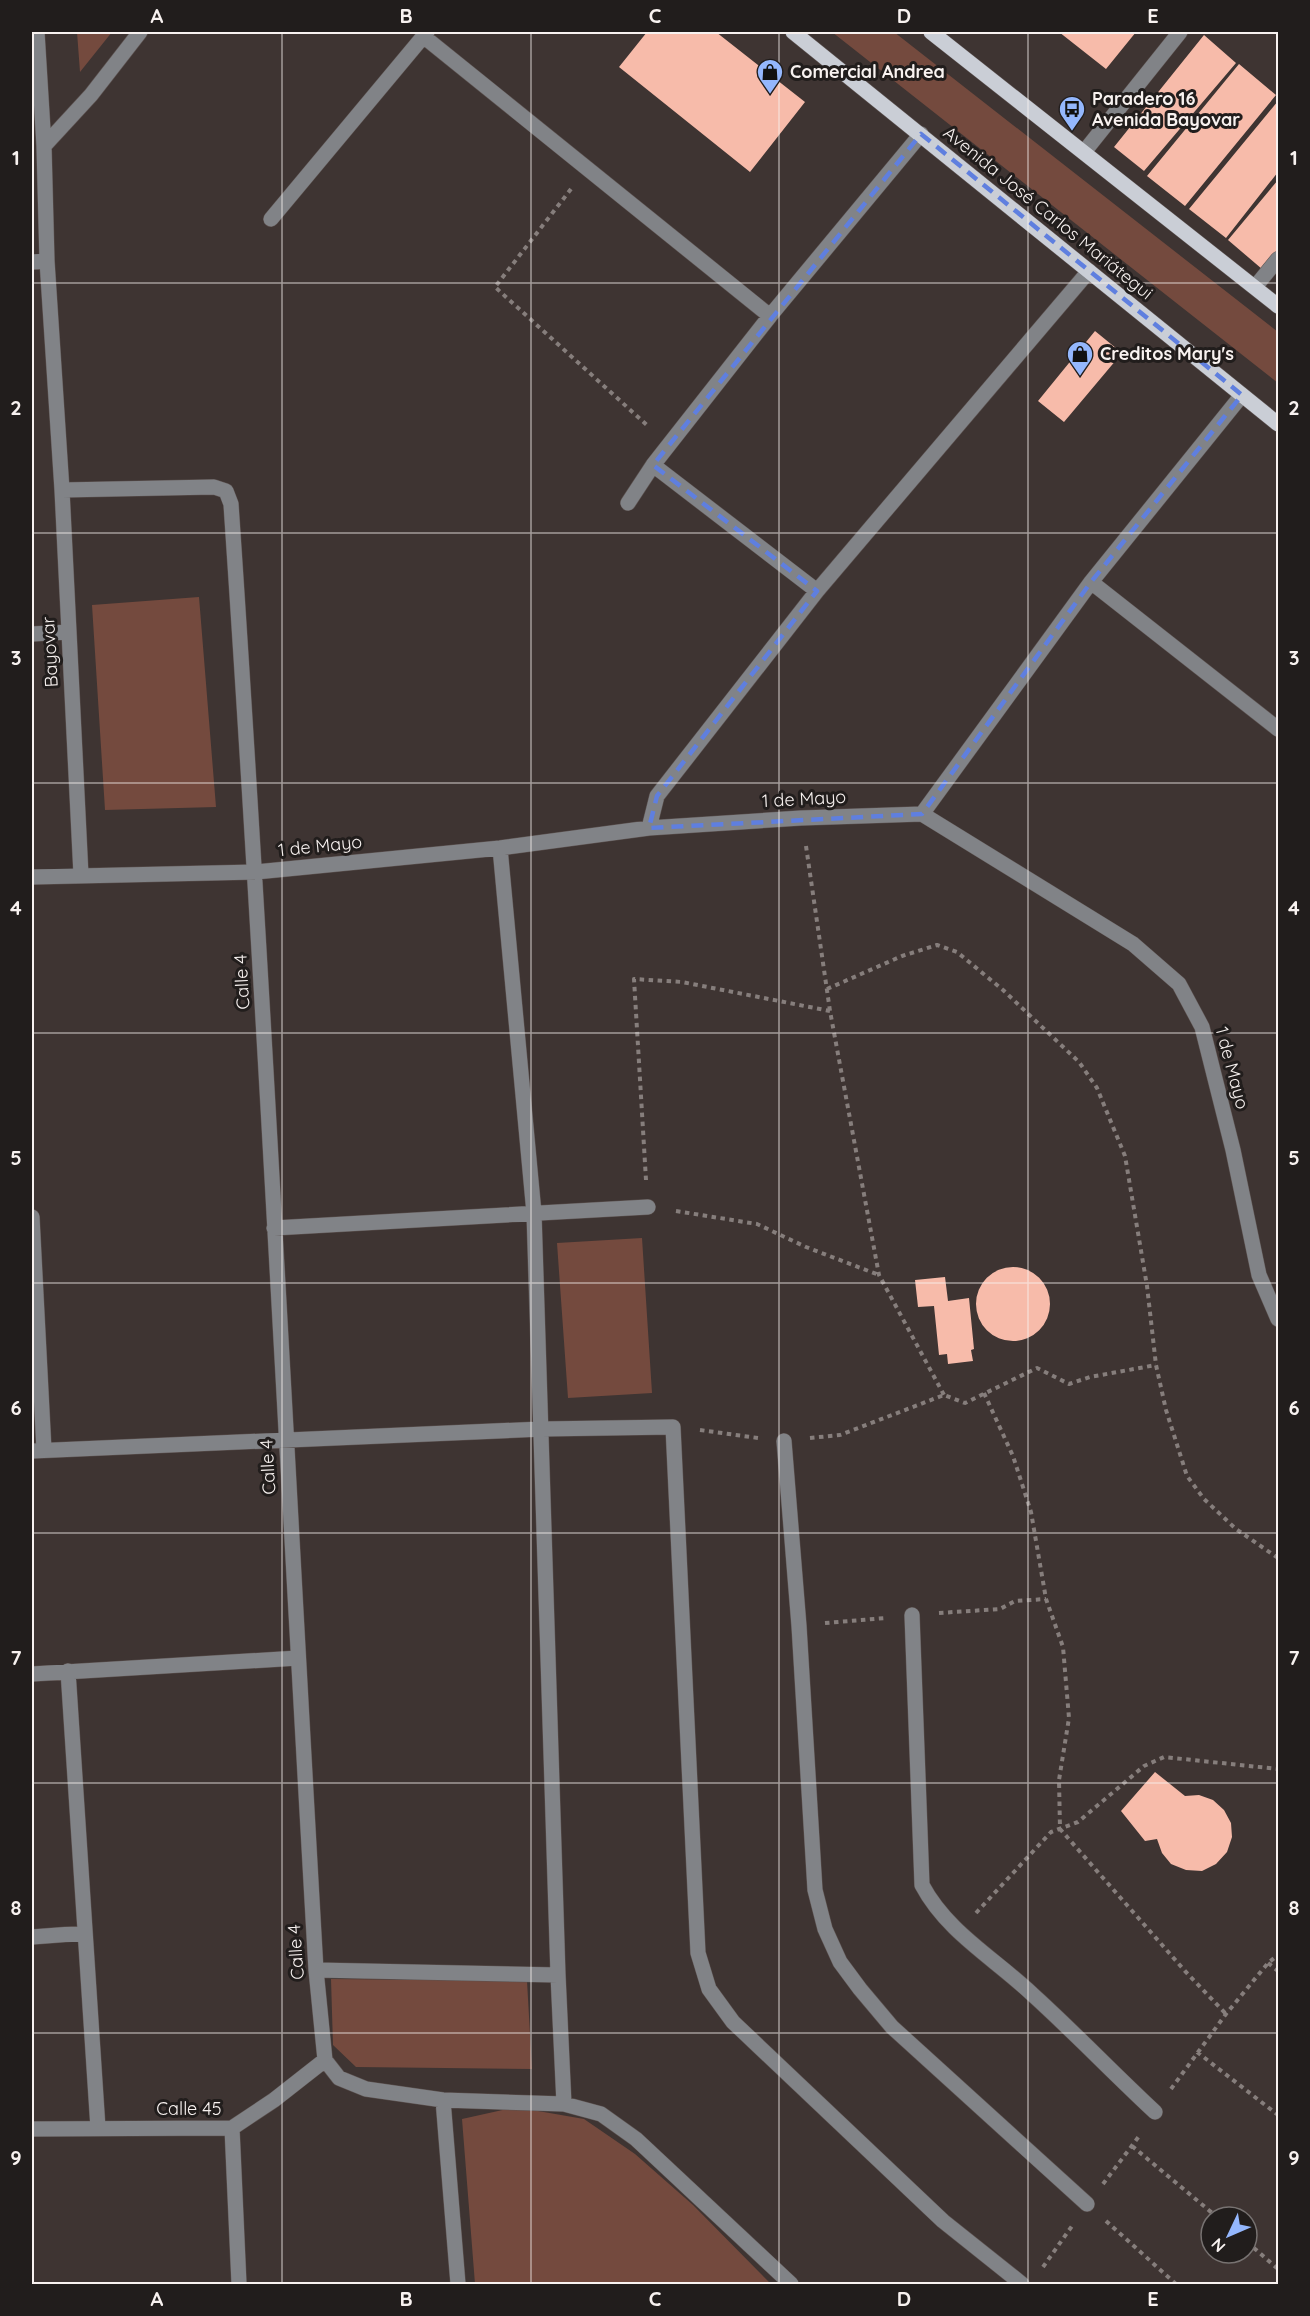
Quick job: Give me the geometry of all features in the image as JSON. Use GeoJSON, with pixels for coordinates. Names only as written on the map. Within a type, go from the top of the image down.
{"type":"FeatureCollection","features":[{"type":"Feature","properties":{"kind":"main road","name":"Avenida José Carlos Mariátegui"},"geometry":{"type":"LineString","coordinates":[[793,32],[1278,424]]}},
{"type":"Feature","properties":{"kind":"main road"},"geometry":{"type":"LineString","coordinates":[[932,32],[1278,306]]}},
{"type":"Feature","properties":{"kind":"street","name":"Bayovar"},"geometry":{"type":"LineString","coordinates":[[38,32],[44,146],[39,262],[62,490],[81,875]]}},
{"type":"Feature","properties":{"kind":"street"},"geometry":{"type":"LineString","coordinates":[[44,146],[91,95],[140,32]]}},
{"type":"Feature","properties":{"kind":"street"},"geometry":{"type":"LineString","coordinates":[[1084,152],[1180,32]]}},
{"type":"Feature","properties":{"kind":"street"},"geometry":{"type":"LineString","coordinates":[[271,219],[425,34],[770,316]]}},
{"type":"Feature","properties":{"kind":"street"},"geometry":{"type":"LineString","coordinates":[[628,502],[653,465],[770,316],[921,135]]}},
{"type":"Feature","properties":{"kind":"street"},"geometry":{"type":"LineString","coordinates":[[1255,287],[1278,259]]}},
{"type":"Feature","properties":{"kind":"street"},"geometry":{"type":"LineString","coordinates":[[649,828],[657,796],[818,591],[1089,271]]}},
{"type":"Feature","properties":{"kind":"street"},"geometry":{"type":"LineString","coordinates":[[922,814],[1091,582],[1242,394]]}},
{"type":"Feature","properties":{"kind":"street"},"geometry":{"type":"LineString","coordinates":[[653,465],[818,591]]}},
{"type":"Feature","properties":{"kind":"street","name":"Calle 4"},"geometry":{"type":"LineString","coordinates":[[62,490],[214,487],[226,491],[231,504],[256,872],[273,1228],[316,1970],[324,2060]]}},
{"type":"Feature","properties":{"kind":"street"},"geometry":{"type":"LineString","coordinates":[[1091,582],[1278,729]]}},
{"type":"Feature","properties":{"kind":"street"},"geometry":{"type":"LineString","coordinates":[[32,634],[68,632]]}},
{"type":"Feature","properties":{"kind":"street","name":"1 de Mayo"},"geometry":{"type":"LineString","coordinates":[[32,877],[256,872],[500,848],[649,828],[801,818],[922,814],[1133,944],[1179,984],[1202,1027],[1233,1150],[1259,1275],[1278,1319]]}},
{"type":"Feature","properties":{"kind":"street"},"geometry":{"type":"LineString","coordinates":[[500,848],[534,1214],[564,2104]]}},
{"type":"Feature","properties":{"kind":"street"},"geometry":{"type":"LineString","coordinates":[[273,1228],[648,1207]]}},
{"type":"Feature","properties":{"kind":"street"},"geometry":{"type":"LineString","coordinates":[[32,1217],[38,1451],[542,1429],[674,1427],[698,1953],[709,1989],[733,2022],[943,2222],[1022,2284]]}},
{"type":"Feature","properties":{"kind":"street"},"geometry":{"type":"LineString","coordinates":[[784,1441],[799,1626],[815,1890],[825,1929],[840,1962],[892,2027],[1088,2204]]}},
{"type":"Feature","properties":{"kind":"street"},"geometry":{"type":"LineString","coordinates":[[912,1615],[922,1885],[932,1904],[958,1932],[1031,1992],[1155,2112]]}},
{"type":"Feature","properties":{"kind":"street"},"geometry":{"type":"LineString","coordinates":[[32,1674],[298,1658]]}},
{"type":"Feature","properties":{"kind":"street"},"geometry":{"type":"LineString","coordinates":[[68,1671],[98,2128]]}},
{"type":"Feature","properties":{"kind":"street"},"geometry":{"type":"LineString","coordinates":[[32,1937],[86,1933]]}},
{"type":"Feature","properties":{"kind":"street"},"geometry":{"type":"LineString","coordinates":[[316,1970],[558,1975]]}},
{"type":"Feature","properties":{"kind":"street"},"geometry":{"type":"LineString","coordinates":[[324,2060],[339,2078],[366,2089],[443,2100],[564,2104],[601,2114],[636,2139],[791,2284]]}},
{"type":"Feature","properties":{"kind":"street","name":"Calle 45"},"geometry":{"type":"LineString","coordinates":[[32,2129],[232,2128],[274,2100],[324,2060]]}},
{"type":"Feature","properties":{"kind":"street"},"geometry":{"type":"LineString","coordinates":[[443,2100],[458,2284]]}},
{"type":"Feature","properties":{"kind":"street"},"geometry":{"type":"LineString","coordinates":[[232,2128],[238,2284]]}},
{"type":"Feature","properties":{"kind":"path"},"geometry":{"type":"LineString","coordinates":[[587,168],[495,287],[669,445]]}},
{"type":"Feature","properties":{"kind":"path"},"geometry":{"type":"LineString","coordinates":[[801,818],[830,1011],[879,1275],[944,1395],[965,1403],[1037,1368],[1069,1383],[1155,1365]]}},
{"type":"Feature","properties":{"kind":"path"},"geometry":{"type":"LineString","coordinates":[[827,989],[902,956],[937,945],[957,952],[1003,990],[1079,1062],[1097,1088],[1125,1156],[1147,1286],[1155,1365],[1166,1410],[1187,1476],[1204,1499],[1236,1529],[1278,1558]]}},
{"type":"Feature","properties":{"kind":"path"},"geometry":{"type":"LineString","coordinates":[[830,1011],[682,982],[634,979],[648,1207],[757,1224],[806,1247],[879,1275]]}},
{"type":"Feature","properties":{"kind":"path"},"geometry":{"type":"LineString","coordinates":[[984,1393],[1013,1456],[1031,1512],[1046,1599],[1063,1647],[1069,1718],[1059,1780],[1060,1828],[1185,1971],[1226,2014]]}},
{"type":"Feature","properties":{"kind":"path"},"geometry":{"type":"LineString","coordinates":[[674,1427],[784,1441],[840,1435],[944,1395]]}},
{"type":"Feature","properties":{"kind":"path"},"geometry":{"type":"LineString","coordinates":[[958,1932],[1051,1832],[1078,1822],[1144,1766],[1164,1757],[1278,1769]]}},
{"type":"Feature","properties":{"kind":"path"},"geometry":{"type":"LineString","coordinates":[[1155,2112],[1226,2014],[1268,1963],[1278,1955]]}},
{"type":"Feature","properties":{"kind":"path"},"geometry":{"type":"LineString","coordinates":[[1268,1963],[1278,1971]]}},
{"type":"Feature","properties":{"kind":"path"},"geometry":{"type":"LineString","coordinates":[[1197,2052],[1278,2115]]}},
{"type":"Feature","properties":{"kind":"path"},"geometry":{"type":"LineString","coordinates":[[1132,2146],[1203,2205]]}},
{"type":"Feature","properties":{"kind":"path"},"geometry":{"type":"LineString","coordinates":[[1088,2204],[1176,2284]]}},
{"type":"Feature","properties":{"kind":"path"},"geometry":{"type":"LineString","coordinates":[[1259,2252],[1278,2269]]}},
{"type":"Feature","properties":{"kind":"highlighted area"},"geometry":{"type":"Polygon","coordinates":[[[921,134],[1242,395],[1091,582],[922,814],[649,828],[657,796],[817,591],[653,465],[921,134]]]}},
{"type":"Feature","properties":{"kind":"shaded area"},"geometry":{"type":"Polygon","coordinates":[[[77,32],[112,32],[80,72],[77,32]]]}},
{"type":"Feature","properties":{"kind":"shaded area"},"geometry":{"type":"Polygon","coordinates":[[[832,32],[894,32],[1278,332],[1278,383],[832,32]]]}},
{"type":"Feature","properties":{"kind":"shaded area"},"geometry":{"type":"Polygon","coordinates":[[[199,597],[216,807],[105,810],[92,605],[199,597]]]}},
{"type":"Feature","properties":{"kind":"shaded area"},"geometry":{"type":"Polygon","coordinates":[[[642,1238],[652,1393],[568,1398],[557,1243],[642,1238]]]}},
{"type":"Feature","properties":{"kind":"shaded area"},"geometry":{"type":"Polygon","coordinates":[[[331,1979],[527,1981],[532,2069],[356,2067],[333,2045],[331,1979]]]}},
{"type":"Feature","properties":{"kind":"shaded area"},"geometry":{"type":"Polygon","coordinates":[[[507,2109],[538,2111],[584,2119],[635,2154],[693,2205],[771,2284],[475,2284],[462,2119],[507,2109]]]}},
{"type":"Feature","properties":{"kind":"building"},"geometry":{"type":"Polygon","coordinates":[[[647,32],[716,32],[805,102],[750,172],[619,67],[647,32]]]}},
{"type":"Feature","properties":{"kind":"building"},"geometry":{"type":"Polygon","coordinates":[[[1059,32],[1136,32],[1106,69],[1059,32]]]}},
{"type":"Feature","properties":{"kind":"building"},"geometry":{"type":"Polygon","coordinates":[[[1204,35],[1236,63],[1144,171],[1114,147],[1204,35]]]}},
{"type":"Feature","properties":{"kind":"building"},"geometry":{"type":"Polygon","coordinates":[[[1239,64],[1276,95],[1185,206],[1147,176],[1239,64]]]}},
{"type":"Feature","properties":{"kind":"building"},"geometry":{"type":"Polygon","coordinates":[[[1278,101],[1278,172],[1226,238],[1189,209],[1278,101]]]}},
{"type":"Feature","properties":{"kind":"building"},"geometry":{"type":"Polygon","coordinates":[[[1278,180],[1278,249],[1262,269],[1228,240],[1278,180]]]}},
{"type":"Feature","properties":{"kind":"building","name":"Creditos Mary's"},"geometry":{"type":"Polygon","coordinates":[[[1095,331],[1122,353],[1064,422],[1038,401],[1095,331]]]}},
{"type":"Feature","properties":{"kind":"building"},"geometry":{"type":"Polygon","coordinates":[[[1013,1267],[1034,1273],[1044,1283],[1050,1304],[1044,1325],[1034,1335],[1013,1341],[992,1335],[982,1325],[976,1304],[982,1283],[992,1273],[1013,1267]]]}},
{"type":"Feature","properties":{"kind":"building"},"geometry":{"type":"Polygon","coordinates":[[[945,1277],[948,1301],[969,1298],[973,1361],[948,1364],[947,1354],[939,1355],[934,1306],[918,1307],[915,1280],[945,1277]]]}},
{"type":"Feature","properties":{"kind":"building"},"geometry":{"type":"Polygon","coordinates":[[[1155,1772],[1185,1796],[1199,1795],[1213,1800],[1224,1810],[1231,1823],[1232,1837],[1227,1852],[1216,1864],[1202,1871],[1186,1870],[1171,1864],[1162,1853],[1157,1839],[1145,1841],[1121,1811],[1155,1772]]]}},
{"type":"Feature","properties":{"kind":"place","name":"Comercial Andrea"},"geometry":{"type":"Point","coordinates":[770,95]}},
{"type":"Feature","properties":{"kind":"place","name":"Paradero 16 Avenida Bayovar"},"geometry":{"type":"Point","coordinates":[1072,132]}},
{"type":"Feature","properties":{"kind":"place","name":"Creditos Mary's"},"geometry":{"type":"Point","coordinates":[1080,377]}}]}
